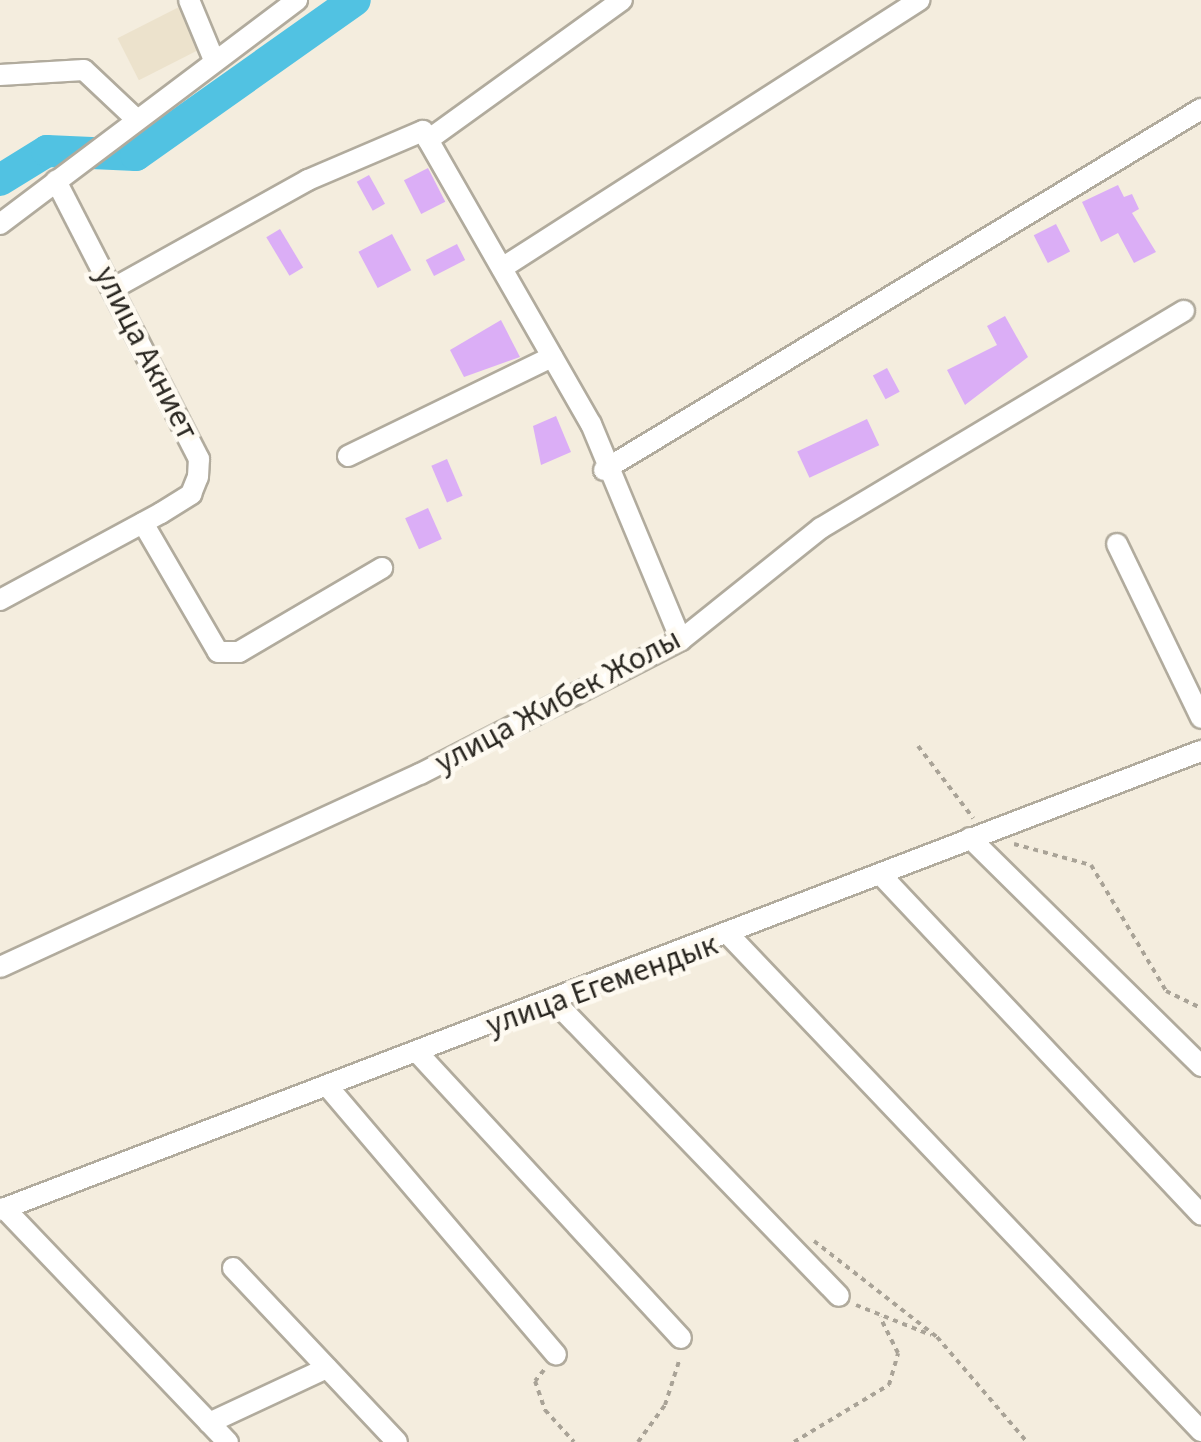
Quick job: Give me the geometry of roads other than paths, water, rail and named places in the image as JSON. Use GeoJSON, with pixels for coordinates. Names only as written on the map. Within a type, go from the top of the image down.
{"type":"FeatureCollection","features":[{"type":"Feature","properties":{"kind":"street"},"geometry":{"type":"LineString","coordinates":[[189,0],[214,60]]}},
{"type":"Feature","properties":{"kind":"street"},"geometry":{"type":"LineString","coordinates":[[0,224],[134,118],[297,0]]}},
{"type":"Feature","properties":{"kind":"street"},"geometry":{"type":"LineString","coordinates":[[428,140],[622,0]]}},
{"type":"Feature","properties":{"kind":"street"},"geometry":{"type":"LineString","coordinates":[[502,268],[919,0]]}},
{"type":"Feature","properties":{"kind":"street"},"geometry":{"type":"LineString","coordinates":[[0,75],[84,70],[134,118]]}},
{"type":"Feature","properties":{"kind":"street"},"geometry":{"type":"LineString","coordinates":[[604,470],[1201,110]]}},
{"type":"Feature","properties":{"kind":"street"},"geometry":{"type":"LineString","coordinates":[[114,288],[308,180],[423,131],[591,424],[604,470],[681,640]]}},
{"type":"Feature","properties":{"kind":"street","name":"улица Акниет"},"geometry":{"type":"LineString","coordinates":[[0,600],[191,494],[199,459],[56,181]]}},
{"type":"Feature","properties":{"kind":"street","name":"улица Жибек Жолы"},"geometry":{"type":"LineString","coordinates":[[0,967],[420,774],[681,640],[822,528],[1184,312]]}},
{"type":"Feature","properties":{"kind":"street"},"geometry":{"type":"LineString","coordinates":[[348,456],[552,357]]}},
{"type":"Feature","properties":{"kind":"street"},"geometry":{"type":"LineString","coordinates":[[143,523],[218,652],[239,652],[382,568]]}},
{"type":"Feature","properties":{"kind":"street"},"geometry":{"type":"LineString","coordinates":[[1117,544],[1201,718]]}},
{"type":"Feature","properties":{"kind":"street","name":"улица Егемендык"},"geometry":{"type":"LineString","coordinates":[[2,1209],[731,937],[977,835],[1201,752]]}},
{"type":"Feature","properties":{"kind":"street"},"geometry":{"type":"LineString","coordinates":[[977,835],[1201,1066]]}},
{"type":"Feature","properties":{"kind":"street"},"geometry":{"type":"LineString","coordinates":[[882,876],[1201,1215]]}},
{"type":"Feature","properties":{"kind":"street"},"geometry":{"type":"LineString","coordinates":[[731,937],[1201,1432]]}},
{"type":"Feature","properties":{"kind":"street"},"geometry":{"type":"LineString","coordinates":[[556,1003],[839,1296]]}},
{"type":"Feature","properties":{"kind":"street"},"geometry":{"type":"LineString","coordinates":[[417,1052],[682,1338]]}},
{"type":"Feature","properties":{"kind":"street"},"geometry":{"type":"LineString","coordinates":[[328,1088],[556,1355]]}},
{"type":"Feature","properties":{"kind":"street"},"geometry":{"type":"LineString","coordinates":[[2,1209],[228,1442]]}},
{"type":"Feature","properties":{"kind":"street"},"geometry":{"type":"LineString","coordinates":[[233,1268],[397,1442]]}},
{"type":"Feature","properties":{"kind":"street"},"geometry":{"type":"LineString","coordinates":[[210,1423],[327,1368]]}},
{"type":"Feature","properties":{"kind":"waterway"},"geometry":{"type":"LineString","coordinates":[[0,180],[47,151],[136,155],[355,0]]}}]}
